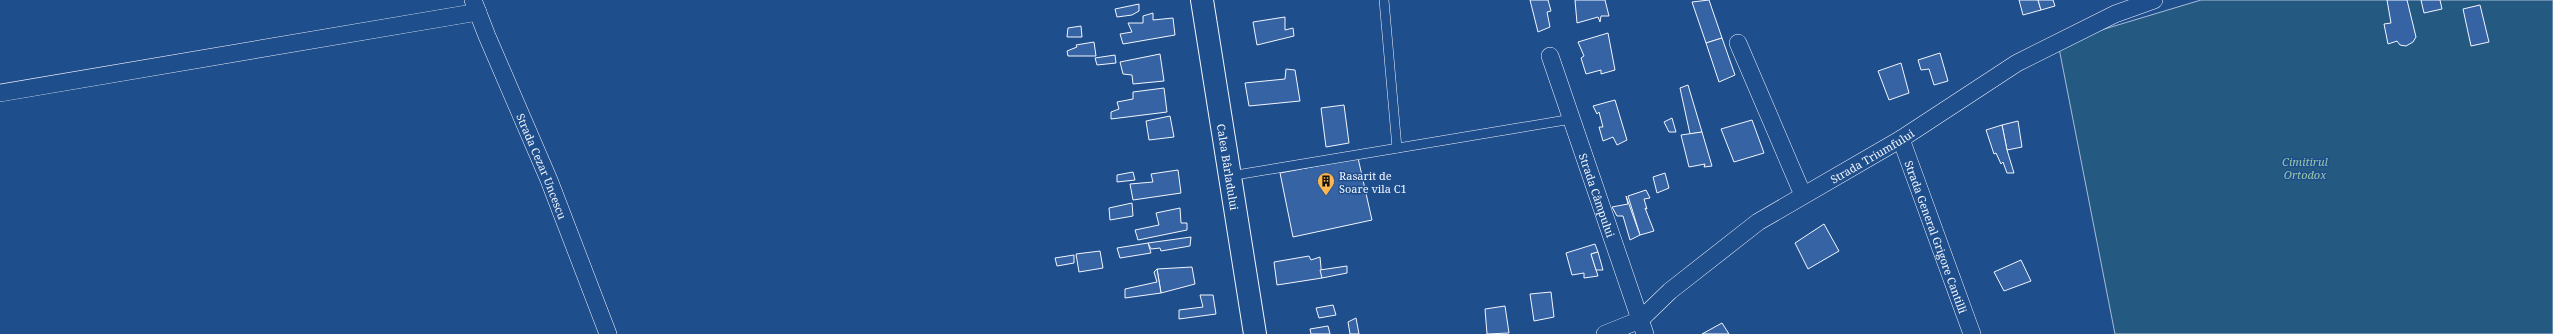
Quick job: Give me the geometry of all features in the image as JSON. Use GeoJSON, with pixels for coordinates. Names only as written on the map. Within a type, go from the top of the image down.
{"type":"FeatureCollection","features":[{"type":"Feature","properties":{"kind":"main road","name":"Calea Bârladului"},"geometry":{"type":"LineString","coordinates":[[1202,0],[1255,334]]}},
{"type":"Feature","properties":{"kind":"street","name":"Strada Triumfului"},"geometry":{"type":"LineString","coordinates":[[1604,334],[1643,327],[1670,291],[1758,222],[1901,139],[2017,63],[2116,14],[2154,0]]}},
{"type":"Feature","properties":{"kind":"street"},"geometry":{"type":"LineString","coordinates":[[0,93],[476,6]]}},
{"type":"Feature","properties":{"kind":"street","name":"Strada Cezar Uncescu"},"geometry":{"type":"LineString","coordinates":[[476,6],[549,180],[608,334]]}},
{"type":"Feature","properties":{"kind":"street"},"geometry":{"type":"LineString","coordinates":[[1738,43],[1803,195]]}},
{"type":"Feature","properties":{"kind":"street","name":"Strada Câmpului"},"geometry":{"type":"LineString","coordinates":[[1550,56],[1643,327]]}},
{"type":"Feature","properties":{"kind":"street","name":"Strada General Grigore Cantilli"},"geometry":{"type":"LineString","coordinates":[[1901,139],[1972,334]]}},
{"type":"Feature","properties":{"kind":"lane"},"geometry":{"type":"LineString","coordinates":[[1384,0],[1397,148]]}},
{"type":"Feature","properties":{"kind":"lane"},"geometry":{"type":"LineString","coordinates":[[1230,176],[1572,119]]}},
{"type":"Feature","properties":{"kind":"green space","name":"Cimitirul Ortodox"},"geometry":{"type":"Polygon","coordinates":[[[2201,0],[2553,0],[2553,334],[2115,334],[2058,43],[2201,0]]]}},
{"type":"Feature","properties":{"kind":"building"},"geometry":{"type":"Polygon","coordinates":[[[1530,0],[1548,0],[1551,11],[1547,12],[1550,27],[1538,32],[1530,0]]]}},
{"type":"Feature","properties":{"kind":"building"},"geometry":{"type":"Polygon","coordinates":[[[1575,0],[1605,0],[1609,16],[1601,16],[1600,22],[1598,17],[1577,23],[1575,0]]]}},
{"type":"Feature","properties":{"kind":"building"},"geometry":{"type":"Polygon","coordinates":[[[1709,0],[1722,38],[1706,43],[1692,2],[1709,0]]]}},
{"type":"Feature","properties":{"kind":"building"},"geometry":{"type":"Polygon","coordinates":[[[2019,0],[2038,0],[2041,10],[2023,15],[2019,0]]]}},
{"type":"Feature","properties":{"kind":"building"},"geometry":{"type":"Polygon","coordinates":[[[2038,0],[2053,0],[2055,6],[2041,10],[2038,0]]]}},
{"type":"Feature","properties":{"kind":"building"},"geometry":{"type":"Polygon","coordinates":[[[2387,0],[2407,0],[2416,37],[2413,42],[2406,46],[2400,45],[2397,41],[2388,44],[2384,24],[2391,23],[2387,0]]]}},
{"type":"Feature","properties":{"kind":"building"},"geometry":{"type":"Polygon","coordinates":[[[2421,0],[2440,0],[2442,9],[2424,13],[2421,0]]]}},
{"type":"Feature","properties":{"kind":"building"},"geometry":{"type":"Polygon","coordinates":[[[1139,4],[1139,11],[1132,15],[1117,17],[1115,9],[1139,4]]]}},
{"type":"Feature","properties":{"kind":"building"},"geometry":{"type":"Polygon","coordinates":[[[2480,5],[2489,42],[2471,46],[2463,9],[2480,5]]]}},
{"type":"Feature","properties":{"kind":"building"},"geometry":{"type":"Polygon","coordinates":[[[1153,13],[1153,20],[1173,18],[1175,35],[1123,44],[1120,34],[1132,32],[1128,23],[1143,23],[1143,16],[1153,13]]]}},
{"type":"Feature","properties":{"kind":"building"},"geometry":{"type":"Polygon","coordinates":[[[1285,17],[1285,30],[1293,28],[1294,36],[1257,45],[1253,22],[1285,17]]]}},
{"type":"Feature","properties":{"kind":"building"},"geometry":{"type":"Polygon","coordinates":[[[1081,26],[1082,37],[1067,37],[1068,28],[1081,26]]]}},
{"type":"Feature","properties":{"kind":"building"},"geometry":{"type":"Polygon","coordinates":[[[1608,33],[1615,70],[1601,74],[1601,70],[1586,74],[1581,58],[1584,56],[1578,42],[1608,33]]]}},
{"type":"Feature","properties":{"kind":"building"},"geometry":{"type":"Polygon","coordinates":[[[1722,38],[1735,75],[1719,82],[1706,43],[1722,38]]]}},
{"type":"Feature","properties":{"kind":"building"},"geometry":{"type":"Polygon","coordinates":[[[1094,42],[1096,56],[1068,56],[1067,51],[1077,47],[1076,45],[1094,42]]]}},
{"type":"Feature","properties":{"kind":"building"},"geometry":{"type":"Polygon","coordinates":[[[1940,53],[1948,81],[1934,85],[1929,69],[1921,70],[1918,60],[1940,53]]]}},
{"type":"Feature","properties":{"kind":"building"},"geometry":{"type":"Polygon","coordinates":[[[1160,54],[1164,81],[1133,84],[1132,75],[1123,74],[1120,62],[1160,54]]]}},
{"type":"Feature","properties":{"kind":"building"},"geometry":{"type":"Polygon","coordinates":[[[1115,55],[1116,63],[1097,65],[1095,58],[1115,55]]]}},
{"type":"Feature","properties":{"kind":"building"},"geometry":{"type":"Polygon","coordinates":[[[1901,63],[1909,93],[1889,100],[1878,71],[1901,63]]]}},
{"type":"Feature","properties":{"kind":"building"},"geometry":{"type":"Polygon","coordinates":[[[1286,69],[1295,70],[1300,101],[1249,106],[1245,83],[1285,79],[1286,69]]]}},
{"type":"Feature","properties":{"kind":"building"},"geometry":{"type":"Polygon","coordinates":[[[1688,85],[1702,132],[1690,134],[1680,88],[1688,85]]]}},
{"type":"Feature","properties":{"kind":"building"},"geometry":{"type":"Polygon","coordinates":[[[1164,88],[1167,112],[1111,119],[1111,112],[1119,109],[1117,102],[1133,99],[1133,92],[1164,88]]]}},
{"type":"Feature","properties":{"kind":"building"},"geometry":{"type":"Polygon","coordinates":[[[1615,100],[1627,140],[1617,145],[1613,137],[1603,141],[1599,127],[1603,127],[1599,112],[1597,114],[1593,106],[1615,100]]]}},
{"type":"Feature","properties":{"kind":"building"},"geometry":{"type":"Polygon","coordinates":[[[1344,105],[1349,143],[1326,147],[1321,108],[1344,105]]]}},
{"type":"Feature","properties":{"kind":"building"},"geometry":{"type":"Polygon","coordinates":[[[1170,116],[1174,137],[1149,140],[1146,121],[1170,116]]]}},
{"type":"Feature","properties":{"kind":"building"},"geometry":{"type":"Polygon","coordinates":[[[1672,118],[1676,132],[1669,132],[1664,122],[1672,118]]]}},
{"type":"Feature","properties":{"kind":"building"},"geometry":{"type":"Polygon","coordinates":[[[1752,120],[1764,153],[1734,162],[1721,129],[1752,120]]]}},
{"type":"Feature","properties":{"kind":"building"},"geometry":{"type":"Polygon","coordinates":[[[2018,121],[2022,147],[2007,150],[2002,125],[2018,121]]]}},
{"type":"Feature","properties":{"kind":"building"},"geometry":{"type":"Polygon","coordinates":[[[2002,125],[2007,150],[2014,173],[2007,173],[2003,162],[2001,164],[1996,153],[1994,154],[1986,130],[2002,125]]]}},
{"type":"Feature","properties":{"kind":"building"},"geometry":{"type":"Polygon","coordinates":[[[1702,132],[1712,166],[1704,167],[1705,164],[1689,167],[1681,135],[1702,132]]]}},
{"type":"Feature","properties":{"kind":"building","name":"Rasarit de Soare vila C1"},"geometry":{"type":"Polygon","coordinates":[[[1358,158],[1372,220],[1293,237],[1280,173],[1358,158]]]}},
{"type":"Feature","properties":{"kind":"building"},"geometry":{"type":"Polygon","coordinates":[[[1178,170],[1181,193],[1133,200],[1130,184],[1153,182],[1151,174],[1178,170]]]}},
{"type":"Feature","properties":{"kind":"building"},"geometry":{"type":"Polygon","coordinates":[[[1133,172],[1135,180],[1117,182],[1117,175],[1133,172]]]}},
{"type":"Feature","properties":{"kind":"building"},"geometry":{"type":"Polygon","coordinates":[[[1665,173],[1669,188],[1657,193],[1653,177],[1665,173]]]}},
{"type":"Feature","properties":{"kind":"building"},"geometry":{"type":"Polygon","coordinates":[[[1646,190],[1650,198],[1644,199],[1647,209],[1645,208],[1654,231],[1640,235],[1628,196],[1646,190]]]}},
{"type":"Feature","properties":{"kind":"building"},"geometry":{"type":"Polygon","coordinates":[[[1626,196],[1640,235],[1630,240],[1623,216],[1617,216],[1612,207],[1628,204],[1626,196]]]}},
{"type":"Feature","properties":{"kind":"building"},"geometry":{"type":"Polygon","coordinates":[[[1132,203],[1133,216],[1110,220],[1109,208],[1132,203]]]}},
{"type":"Feature","properties":{"kind":"building"},"geometry":{"type":"Polygon","coordinates":[[[1180,208],[1181,223],[1187,223],[1187,230],[1138,240],[1135,230],[1159,225],[1156,213],[1180,208]]]}},
{"type":"Feature","properties":{"kind":"building"},"geometry":{"type":"Polygon","coordinates":[[[1824,224],[1839,251],[1808,269],[1795,243],[1824,224]]]}},
{"type":"Feature","properties":{"kind":"building"},"geometry":{"type":"Polygon","coordinates":[[[1191,237],[1190,246],[1161,251],[1160,248],[1151,249],[1148,243],[1191,237]]]}},
{"type":"Feature","properties":{"kind":"building"},"geometry":{"type":"Polygon","coordinates":[[[1148,243],[1151,253],[1120,258],[1117,248],[1148,243]]]}},
{"type":"Feature","properties":{"kind":"building"},"geometry":{"type":"Polygon","coordinates":[[[1595,244],[1598,252],[1591,254],[1598,276],[1584,278],[1584,273],[1572,275],[1566,253],[1595,244]]]}},
{"type":"Feature","properties":{"kind":"building"},"geometry":{"type":"Polygon","coordinates":[[[1100,251],[1103,268],[1079,272],[1076,254],[1100,251]]]}},
{"type":"Feature","properties":{"kind":"building"},"geometry":{"type":"Polygon","coordinates":[[[1598,252],[1603,270],[1596,270],[1591,254],[1598,252]]]}},
{"type":"Feature","properties":{"kind":"building"},"geometry":{"type":"Polygon","coordinates":[[[1074,255],[1074,263],[1057,266],[1055,258],[1074,255]]]}},
{"type":"Feature","properties":{"kind":"building"},"geometry":{"type":"Polygon","coordinates":[[[1309,256],[1311,260],[1320,257],[1322,278],[1277,285],[1274,262],[1309,256]]]}},
{"type":"Feature","properties":{"kind":"building"},"geometry":{"type":"Polygon","coordinates":[[[2021,260],[2031,281],[2004,291],[1994,272],[2021,260]]]}},
{"type":"Feature","properties":{"kind":"building"},"geometry":{"type":"Polygon","coordinates":[[[1347,266],[1347,273],[1322,278],[1320,270],[1347,266]]]}},
{"type":"Feature","properties":{"kind":"building"},"geometry":{"type":"Polygon","coordinates":[[[1192,267],[1195,284],[1161,293],[1157,269],[1192,267]]]}},
{"type":"Feature","properties":{"kind":"building"},"geometry":{"type":"Polygon","coordinates":[[[1157,269],[1161,293],[1125,298],[1125,289],[1157,282],[1154,272],[1157,269]]]}},
{"type":"Feature","properties":{"kind":"building"},"geometry":{"type":"Polygon","coordinates":[[[1551,292],[1554,317],[1534,321],[1530,294],[1551,292]]]}},
{"type":"Feature","properties":{"kind":"building"},"geometry":{"type":"Polygon","coordinates":[[[1200,295],[1213,295],[1216,314],[1179,319],[1179,310],[1203,307],[1200,295]]]}},
{"type":"Feature","properties":{"kind":"building"},"geometry":{"type":"Polygon","coordinates":[[[1333,305],[1336,315],[1319,318],[1316,308],[1333,305]]]}},
{"type":"Feature","properties":{"kind":"building"},"geometry":{"type":"Polygon","coordinates":[[[1505,306],[1509,333],[1487,334],[1485,309],[1505,306]]]}},
{"type":"Feature","properties":{"kind":"building"},"geometry":{"type":"Polygon","coordinates":[[[1356,318],[1359,334],[1350,334],[1348,322],[1356,318]]]}},
{"type":"Feature","properties":{"kind":"building"},"geometry":{"type":"Polygon","coordinates":[[[1722,323],[1729,334],[1702,334],[1722,323]]]}},
{"type":"Feature","properties":{"kind":"building"},"geometry":{"type":"Polygon","coordinates":[[[1328,326],[1330,334],[1311,334],[1310,329],[1328,326]]]}},
{"type":"Feature","properties":{"kind":"place","name":"Rasarit de Soare vila C1"},"geometry":{"type":"Point","coordinates":[1326,196]}}]}
